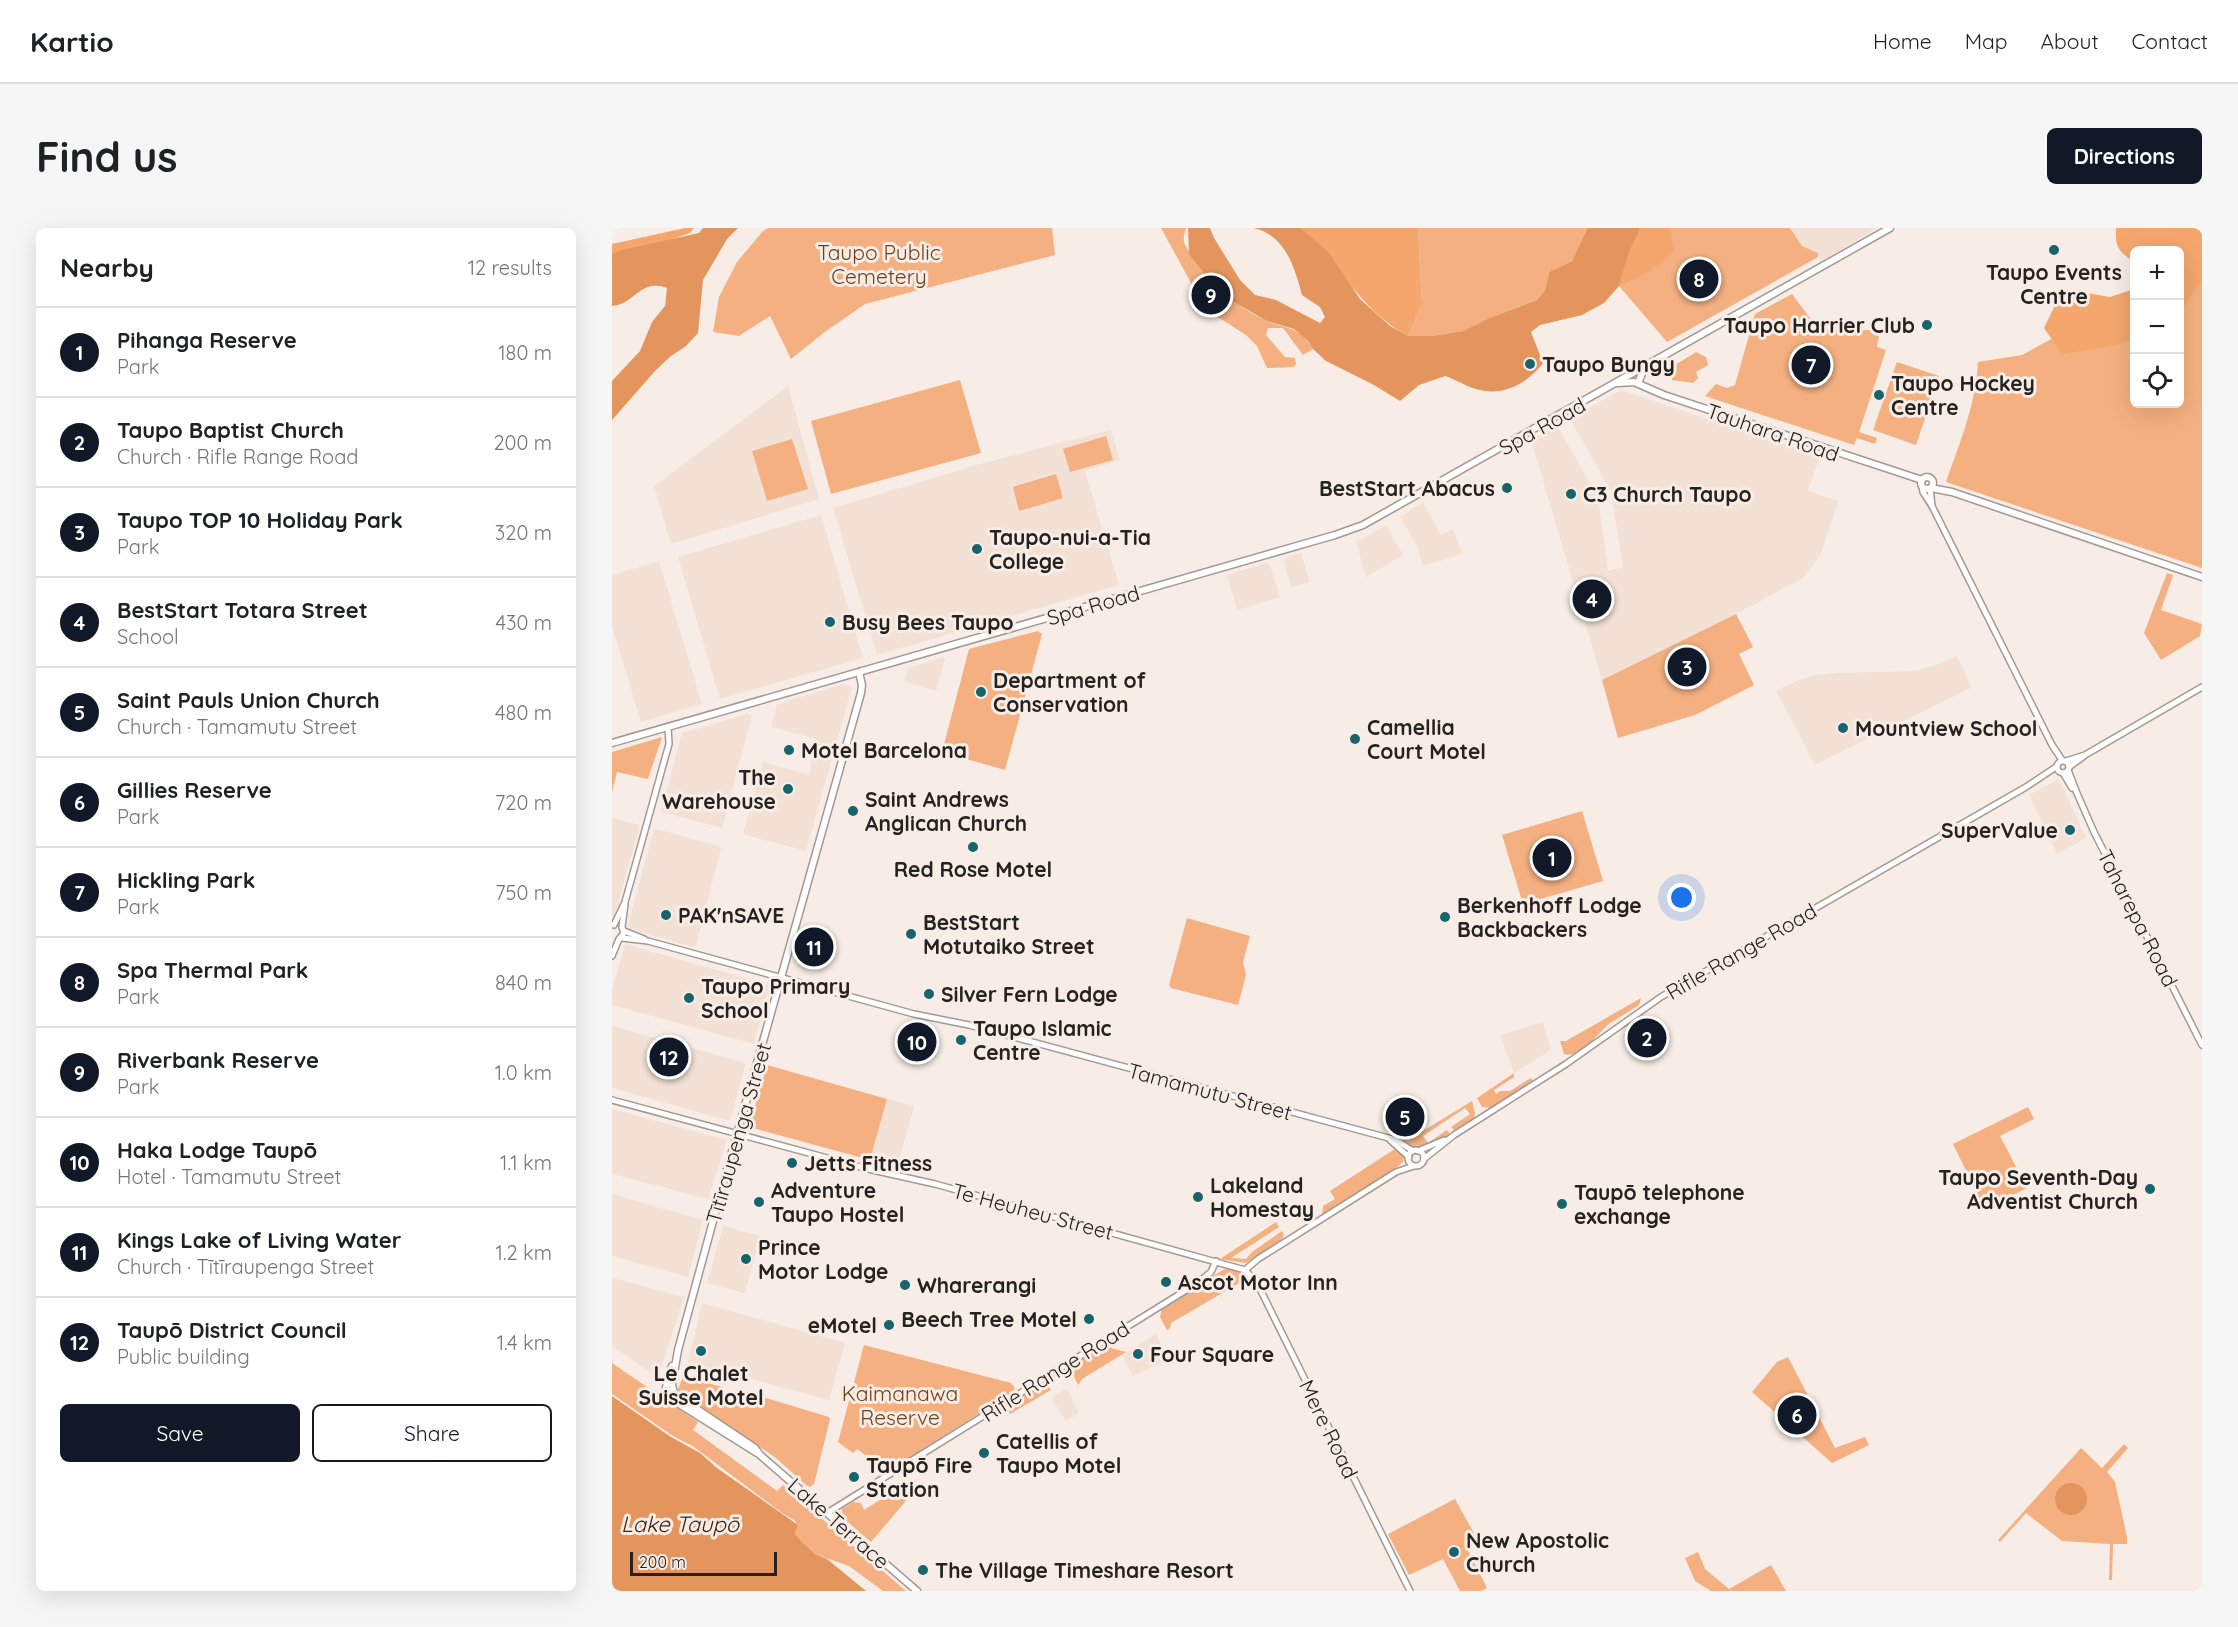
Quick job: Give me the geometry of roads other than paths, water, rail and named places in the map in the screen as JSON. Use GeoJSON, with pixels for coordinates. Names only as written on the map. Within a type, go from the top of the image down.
{"type":"FeatureCollection","features":[{"type":"Feature","properties":{"kind":"main road","name":"Spa Road"},"geometry":{"type":"LineString","coordinates":[[612,743],[1353,529],[1389,512],[1618,383],[1628,374],[1890,228]]}},
{"type":"Feature","properties":{"kind":"main road"},"geometry":{"type":"LineString","coordinates":[[1638,383],[1642,371],[1649,364]]}},
{"type":"Feature","properties":{"kind":"main road","name":"Spa Road"},"geometry":{"type":"LineString","coordinates":[[1618,383],[1638,383]]}},
{"type":"Feature","properties":{"kind":"main road","name":"Tauhara Road"},"geometry":{"type":"LineString","coordinates":[[1638,383],[1664,395],[1908,477],[1922,484]]}},
{"type":"Feature","properties":{"kind":"main road"},"geometry":{"type":"LineString","coordinates":[[1931,486],[1929,477],[1922,484],[1924,489],[1931,486],[1952,492],[2202,576]]}},
{"type":"Feature","properties":{"kind":"main road","name":"Tītīraupenga Street"},"geometry":{"type":"LineString","coordinates":[[672,1379],[737,1134],[861,693],[859,672]]}},
{"type":"Feature","properties":{"kind":"main road","name":"Tītīraupenga Street"},"geometry":{"type":"LineString","coordinates":[[666,1390],[666,1383],[678,1350]]}},
{"type":"Feature","properties":{"kind":"main road","name":"Lake Terrace"},"geometry":{"type":"LineString","coordinates":[[672,1379],[672,1389],[679,1397],[755,1448],[760,1455]]}},
{"type":"Feature","properties":{"kind":"main road","name":"Lake Terrace"},"geometry":{"type":"LineString","coordinates":[[666,1390],[671,1400],[760,1455],[917,1591]]}},
{"type":"Feature","properties":{"kind":"street","name":"Taharepa Road"},"geometry":{"type":"LineString","coordinates":[[1922,484],[1923,492],[2076,791],[2202,1045]]}},
{"type":"Feature","properties":{"kind":"street","name":"Taharepa Road"},"geometry":{"type":"LineString","coordinates":[[1931,486],[1932,506]]}},
{"type":"Feature","properties":{"kind":"street","name":"Rifle Range Road"},"geometry":{"type":"LineString","coordinates":[[1245,1270],[1258,1259],[1396,1172],[1421,1164],[1449,1139],[1579,1056],[1661,997],[2202,687]]}},
{"type":"Feature","properties":{"kind":"street"},"geometry":{"type":"LineString","coordinates":[[613,926],[625,902],[669,744],[668,727]]}},
{"type":"Feature","properties":{"kind":"street"},"geometry":{"type":"LineString","coordinates":[[612,956],[623,929],[625,902]]}},
{"type":"Feature","properties":{"kind":"street","name":"Tamamutu Street"},"geometry":{"type":"LineString","coordinates":[[613,926],[648,941]]}},
{"type":"Feature","properties":{"kind":"street","name":"Tamamutu Street"},"geometry":{"type":"LineString","coordinates":[[612,938],[648,941],[914,1014],[988,1030],[1404,1143],[1416,1151]]}},
{"type":"Feature","properties":{"kind":"street","name":"Te Heuheu Street"},"geometry":{"type":"LineString","coordinates":[[612,1100],[868,1169],[935,1184],[1245,1270]]}},
{"type":"Feature","properties":{"kind":"street","name":"Tamamutu Street"},"geometry":{"type":"LineString","coordinates":[[1389,1139],[1401,1147],[1409,1158]]}},
{"type":"Feature","properties":{"kind":"street","name":"Rifle Range Road"},"geometry":{"type":"LineString","coordinates":[[1396,1172],[1416,1151],[1449,1139]]}},
{"type":"Feature","properties":{"kind":"street"},"geometry":{"type":"LineString","coordinates":[[1416,1151],[1422,1154],[1424,1159]]}},
{"type":"Feature","properties":{"kind":"street"},"geometry":{"type":"LineString","coordinates":[[1409,1158],[1414,1166]]}},
{"type":"Feature","properties":{"kind":"street","name":"Rifle Range Road"},"geometry":{"type":"LineString","coordinates":[[827,1513],[1196,1284],[1211,1272],[1216,1261]]}},
{"type":"Feature","properties":{"kind":"street","name":"Mere Road"},"geometry":{"type":"LineString","coordinates":[[1245,1270],[1257,1283],[1410,1591]]}},
{"type":"Feature","properties":{"kind":"water"},"geometry":{"type":"Polygon","coordinates":[[[703,228],[738,228],[727,239],[703,280],[698,333],[655,371],[612,420],[612,381],[640,351],[652,322],[665,306],[667,288],[650,286],[620,305],[612,306],[612,255],[618,251],[699,233],[703,228]]]}},
{"type":"Feature","properties":{"kind":"water"},"geometry":{"type":"Polygon","coordinates":[[[1188,228],[1210,228],[1240,280],[1255,295],[1276,300],[1320,323],[1325,317],[1320,307],[1302,295],[1292,264],[1281,245],[1265,232],[1254,228],[1301,228],[1329,253],[1360,299],[1390,326],[1408,336],[1432,336],[1463,331],[1537,300],[1545,290],[1549,272],[1572,261],[1588,228],[1641,228],[1629,252],[1619,286],[1604,303],[1582,315],[1540,325],[1531,332],[1543,363],[1522,383],[1504,390],[1486,391],[1445,376],[1419,385],[1400,401],[1326,361],[1294,329],[1267,321],[1232,301],[1211,282],[1189,254],[1188,228]]]}},
{"type":"Feature","properties":{"kind":"water","name":"Lake Taupō"},"geometry":{"type":"Polygon","coordinates":[[[612,1396],[671,1437],[700,1453],[717,1468],[798,1525],[795,1534],[802,1542],[866,1591],[612,1591],[612,1396]]]}},
{"type":"Feature","properties":{"kind":"water"},"geometry":{"type":"Polygon","coordinates":[[[2071,1483],[2083,1487],[2087,1499],[2083,1511],[2071,1515],[2059,1511],[2055,1499],[2059,1487],[2071,1483]]]}},
{"type":"Feature","properties":{"kind":"place","name":"Taupo Events Centre"},"geometry":{"type":"Point","coordinates":[2054,250]}},
{"type":"Feature","properties":{"kind":"place","name":"Spa Thermal Park"},"geometry":{"type":"Point","coordinates":[1699,279]}},
{"type":"Feature","properties":{"kind":"place","name":"Riverbank Reserve"},"geometry":{"type":"Point","coordinates":[1211,295]}},
{"type":"Feature","properties":{"kind":"place","name":"Taupo Harrier Club"},"geometry":{"type":"Point","coordinates":[1927,325]}},
{"type":"Feature","properties":{"kind":"place","name":"Taupo Bungy"},"geometry":{"type":"Point","coordinates":[1530,364]}},
{"type":"Feature","properties":{"kind":"place","name":"Hickling Park"},"geometry":{"type":"Point","coordinates":[1811,365]}},
{"type":"Feature","properties":{"kind":"place","name":"Taupo Hockey Centre"},"geometry":{"type":"Point","coordinates":[1879,395]}},
{"type":"Feature","properties":{"kind":"place","name":"BestStart Abacus"},"geometry":{"type":"Point","coordinates":[1507,488]}},
{"type":"Feature","properties":{"kind":"place","name":"C3 Church Taupo"},"geometry":{"type":"Point","coordinates":[1571,494]}},
{"type":"Feature","properties":{"kind":"place","name":"Taupo-nui-a-Tia College"},"geometry":{"type":"Point","coordinates":[977,549]}},
{"type":"Feature","properties":{"kind":"place","name":"BestStart Totara Street"},"geometry":{"type":"Point","coordinates":[1592,599]}},
{"type":"Feature","properties":{"kind":"place","name":"Busy Bees Taupo"},"geometry":{"type":"Point","coordinates":[830,622]}},
{"type":"Feature","properties":{"kind":"place","name":"Taupo TOP 10 Holiday Park"},"geometry":{"type":"Point","coordinates":[1687,667]}},
{"type":"Feature","properties":{"kind":"place","name":"Department of Conservation"},"geometry":{"type":"Point","coordinates":[981,692]}},
{"type":"Feature","properties":{"kind":"place","name":"Mountview School"},"geometry":{"type":"Point","coordinates":[1843,728]}},
{"type":"Feature","properties":{"kind":"place","name":"Camellia Court Motel"},"geometry":{"type":"Point","coordinates":[1355,739]}},
{"type":"Feature","properties":{"kind":"place","name":"Motel Barcelona"},"geometry":{"type":"Point","coordinates":[789,750]}},
{"type":"Feature","properties":{"kind":"place","name":"The Warehouse"},"geometry":{"type":"Point","coordinates":[788,789]}},
{"type":"Feature","properties":{"kind":"place","name":"Saint Andrews Anglican Church"},"geometry":{"type":"Point","coordinates":[853,811]}},
{"type":"Feature","properties":{"kind":"place","name":"SuperValue"},"geometry":{"type":"Point","coordinates":[2070,830]}},
{"type":"Feature","properties":{"kind":"place","name":"Red Rose Motel"},"geometry":{"type":"Point","coordinates":[973,847]}},
{"type":"Feature","properties":{"kind":"place","name":"Pihanga Reserve"},"geometry":{"type":"Point","coordinates":[1552,858]}},
{"type":"Feature","properties":{"kind":"place","name":"PAK'nSAVE"},"geometry":{"type":"Point","coordinates":[666,915]}},
{"type":"Feature","properties":{"kind":"place","name":"Berkenhoff Lodge Backbackers"},"geometry":{"type":"Point","coordinates":[1445,917]}},
{"type":"Feature","properties":{"kind":"place","name":"BestStart Motutaiko Street"},"geometry":{"type":"Point","coordinates":[911,934]}},
{"type":"Feature","properties":{"kind":"place","name":"Kings Lake of Living Water"},"geometry":{"type":"Point","coordinates":[814,947]}},
{"type":"Feature","properties":{"kind":"place","name":"Silver Fern Lodge"},"geometry":{"type":"Point","coordinates":[929,994]}},
{"type":"Feature","properties":{"kind":"place","name":"Taupo Primary School"},"geometry":{"type":"Point","coordinates":[689,998]}},
{"type":"Feature","properties":{"kind":"place","name":"Taupo Baptist Church"},"geometry":{"type":"Point","coordinates":[1647,1038]}},
{"type":"Feature","properties":{"kind":"place","name":"Taupo Islamic Centre"},"geometry":{"type":"Point","coordinates":[961,1040]}},
{"type":"Feature","properties":{"kind":"place","name":"Haka Lodge Taupō"},"geometry":{"type":"Point","coordinates":[917,1042]}},
{"type":"Feature","properties":{"kind":"place","name":"Taupō District Council"},"geometry":{"type":"Point","coordinates":[669,1057]}},
{"type":"Feature","properties":{"kind":"place","name":"Saint Pauls Union Church"},"geometry":{"type":"Point","coordinates":[1405,1117]}},
{"type":"Feature","properties":{"kind":"place","name":"Jetts Fitness"},"geometry":{"type":"Point","coordinates":[792,1163]}},
{"type":"Feature","properties":{"kind":"place","name":"Taupo Seventh-Day Adventist Church"},"geometry":{"type":"Point","coordinates":[2150,1189]}},
{"type":"Feature","properties":{"kind":"place","name":"Lakeland Homestay"},"geometry":{"type":"Point","coordinates":[1198,1197]}},
{"type":"Feature","properties":{"kind":"place","name":"Adventure Taupo Hostel"},"geometry":{"type":"Point","coordinates":[759,1202]}},
{"type":"Feature","properties":{"kind":"place","name":"Taupō telephone exchange"},"geometry":{"type":"Point","coordinates":[1562,1204]}},
{"type":"Feature","properties":{"kind":"place","name":"Prince Motor Lodge"},"geometry":{"type":"Point","coordinates":[746,1259]}},
{"type":"Feature","properties":{"kind":"place","name":"Ascot Motor Inn"},"geometry":{"type":"Point","coordinates":[1166,1282]}},
{"type":"Feature","properties":{"kind":"place","name":"Wharerangi"},"geometry":{"type":"Point","coordinates":[905,1285]}},
{"type":"Feature","properties":{"kind":"place","name":"Beech Tree Motel"},"geometry":{"type":"Point","coordinates":[1089,1319]}},
{"type":"Feature","properties":{"kind":"place","name":"eMotel"},"geometry":{"type":"Point","coordinates":[889,1325]}},
{"type":"Feature","properties":{"kind":"place","name":"Le Chalet Suisse Motel"},"geometry":{"type":"Point","coordinates":[701,1351]}},
{"type":"Feature","properties":{"kind":"place","name":"Four Square"},"geometry":{"type":"Point","coordinates":[1138,1354]}},
{"type":"Feature","properties":{"kind":"place","name":"Gillies Reserve"},"geometry":{"type":"Point","coordinates":[1797,1415]}},
{"type":"Feature","properties":{"kind":"place","name":"Catellis of Taupo Motel"},"geometry":{"type":"Point","coordinates":[984,1453]}},
{"type":"Feature","properties":{"kind":"place","name":"Taupō Fire Station"},"geometry":{"type":"Point","coordinates":[854,1477]}},
{"type":"Feature","properties":{"kind":"place","name":"New Apostolic Church"},"geometry":{"type":"Point","coordinates":[1454,1552]}},
{"type":"Feature","properties":{"kind":"place","name":"The Village Timeshare Resort"},"geometry":{"type":"Point","coordinates":[923,1570]}},
{"type":"Feature","properties":{"kind":"park label","name":"Taupo Public Cemetery"},"geometry":{"type":"Point","coordinates":[879,264]}},
{"type":"Feature","properties":{"kind":"park label","name":"Kaimanawa Reserve"},"geometry":{"type":"Point","coordinates":[900,1405]}}]}
